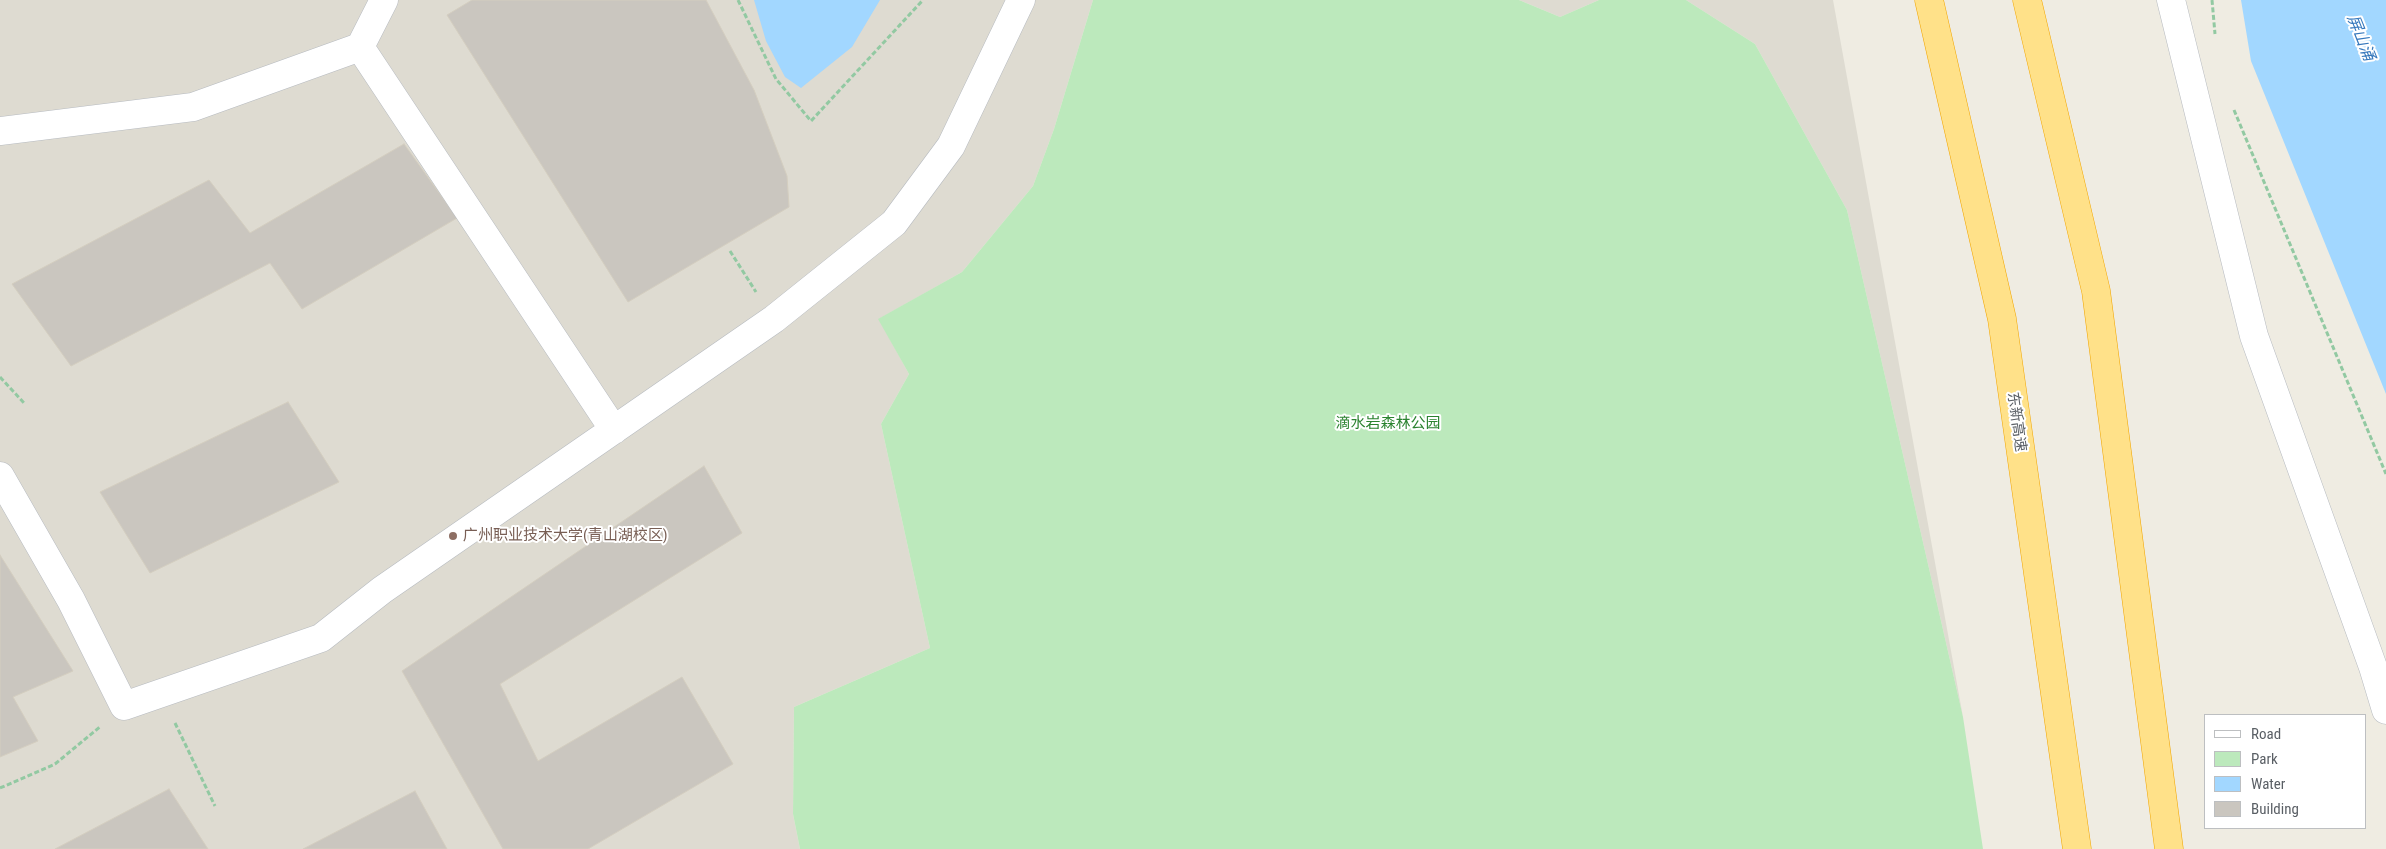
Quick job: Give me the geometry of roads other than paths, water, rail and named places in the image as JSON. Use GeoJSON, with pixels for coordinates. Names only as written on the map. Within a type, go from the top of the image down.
{"type":"FeatureCollection","features":[{"type":"Feature","properties":{"kind":"highway","name":"东新高速"},"geometry":{"type":"LineString","coordinates":[[1929,0],[2002,319],[2077,849]]}},
{"type":"Feature","properties":{"kind":"highway"},"geometry":{"type":"LineString","coordinates":[[2027,0],[2096,291],[2169,849]]}},
{"type":"Feature","properties":{"kind":"street"},"geometry":{"type":"LineString","coordinates":[[0,131],[193,108],[360,47],[384,0]]}},
{"type":"Feature","properties":{"kind":"street"},"geometry":{"type":"LineString","coordinates":[[0,476],[71,600],[124,706],[321,638],[382,590],[774,320],[894,223],[951,146],[1021,0]]}},
{"type":"Feature","properties":{"kind":"street"},"geometry":{"type":"LineString","coordinates":[[2171,0],[2254,336],[2370,658],[2386,710]]}},
{"type":"Feature","properties":{"kind":"street"},"geometry":{"type":"LineString","coordinates":[[360,47],[614,430]]}},
{"type":"Feature","properties":{"kind":"water"},"geometry":{"type":"Polygon","coordinates":[[[754,0],[880,0],[852,47],[801,88],[785,77],[766,41],[754,0]]]}},
{"type":"Feature","properties":{"kind":"water","name":"屏山涌"},"geometry":{"type":"Polygon","coordinates":[[[2241,0],[2386,0],[2386,394],[2251,61],[2241,0]]]}},
{"type":"Feature","properties":{"kind":"place","name":"广州职业技术大学(青山湖校区)"},"geometry":{"type":"Point","coordinates":[453,536]}},
{"type":"Feature","properties":{"kind":"park label","name":"滴水岩森林公园"},"geometry":{"type":"Point","coordinates":[1388,424]}}]}
